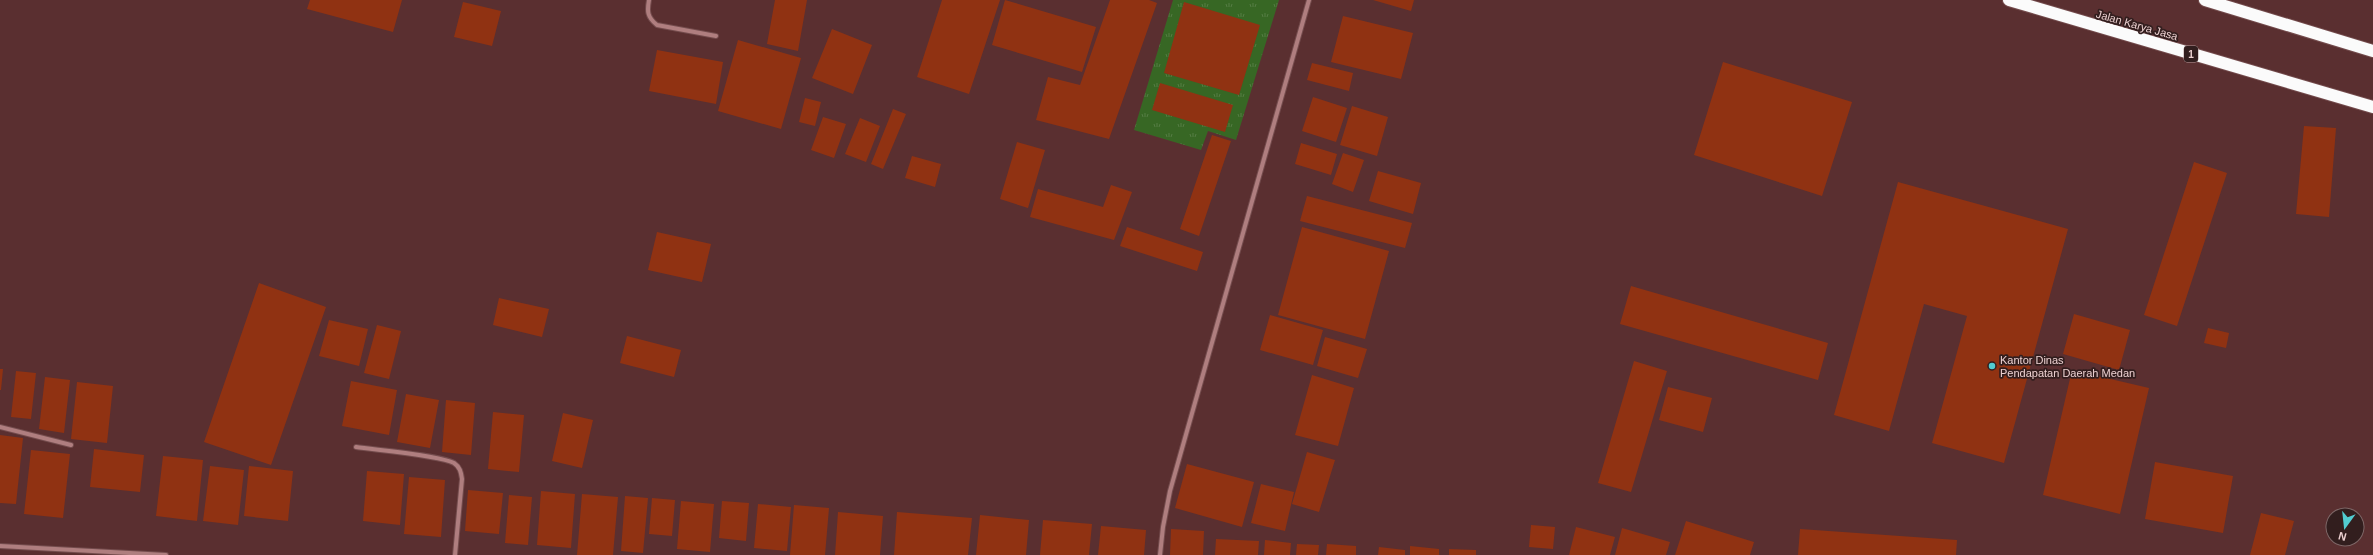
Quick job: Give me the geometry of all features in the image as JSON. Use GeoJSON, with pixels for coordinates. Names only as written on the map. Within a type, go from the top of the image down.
{"type":"FeatureCollection","features":[{"type":"Feature","properties":{"kind":"highway","name":"Jalan Karya Jasa"},"geometry":{"type":"LineString","coordinates":[[2009,0],[2373,107]]}},
{"type":"Feature","properties":{"kind":"highway"},"geometry":{"type":"LineString","coordinates":[[2205,0],[2373,51]]}},
{"type":"Feature","properties":{"kind":"street"},"geometry":{"type":"LineString","coordinates":[[649,0],[647,10],[650,20],[657,24],[716,36]]}},
{"type":"Feature","properties":{"kind":"street"},"geometry":{"type":"LineString","coordinates":[[1160,555],[1163,526],[1170,492],[1309,0]]}},
{"type":"Feature","properties":{"kind":"street"},"geometry":{"type":"LineString","coordinates":[[0,427],[71,445]]}},
{"type":"Feature","properties":{"kind":"street"},"geometry":{"type":"LineString","coordinates":[[356,447],[444,460],[455,464],[460,470],[462,479],[455,555]]}},
{"type":"Feature","properties":{"kind":"street"},"geometry":{"type":"LineString","coordinates":[[0,546],[166,555]]}},
{"type":"Feature","properties":{"kind":"green space"},"geometry":{"type":"Polygon","coordinates":[[[1173,0],[1279,0],[1236,140],[1208,131],[1201,150],[1134,130],[1173,0]]]}},
{"type":"Feature","properties":{"kind":"building"},"geometry":{"type":"Polygon","coordinates":[[[310,0],[402,0],[393,32],[307,9],[310,0]]]}},
{"type":"Feature","properties":{"kind":"building"},"geometry":{"type":"Polygon","coordinates":[[[775,0],[807,0],[798,51],[767,44],[775,0]]]}},
{"type":"Feature","properties":{"kind":"building"},"geometry":{"type":"Polygon","coordinates":[[[942,0],[1000,0],[969,94],[917,77],[942,0]]]}},
{"type":"Feature","properties":{"kind":"building"},"geometry":{"type":"Polygon","coordinates":[[[1005,0],[1096,27],[1082,72],[992,45],[1005,0]]]}},
{"type":"Feature","properties":{"kind":"building"},"geometry":{"type":"Polygon","coordinates":[[[1110,0],[1149,0],[1157,3],[1109,139],[1036,120],[1048,77],[1080,85],[1110,0]]]}},
{"type":"Feature","properties":{"kind":"building"},"geometry":{"type":"Polygon","coordinates":[[[1373,0],[1414,0],[1411,11],[1373,0]]]}},
{"type":"Feature","properties":{"kind":"building"},"geometry":{"type":"Polygon","coordinates":[[[463,2],[501,11],[492,46],[454,37],[463,2]]]}},
{"type":"Feature","properties":{"kind":"building"},"geometry":{"type":"Polygon","coordinates":[[[1184,2],[1260,25],[1239,95],[1164,73],[1184,2]]]}},
{"type":"Feature","properties":{"kind":"building"},"geometry":{"type":"Polygon","coordinates":[[[1343,16],[1413,33],[1401,79],[1331,62],[1343,16]]]}},
{"type":"Feature","properties":{"kind":"building"},"geometry":{"type":"Polygon","coordinates":[[[832,29],[872,45],[853,94],[812,78],[832,29]]]}},
{"type":"Feature","properties":{"kind":"building"},"geometry":{"type":"Polygon","coordinates":[[[738,40],[801,58],[781,129],[718,111],[738,40]]]}},
{"type":"Feature","properties":{"kind":"building"},"geometry":{"type":"Polygon","coordinates":[[[657,50],[723,62],[716,104],[649,91],[657,50]]]}},
{"type":"Feature","properties":{"kind":"building"},"geometry":{"type":"Polygon","coordinates":[[[1723,62],[1852,102],[1822,196],[1694,155],[1723,62]]]}},
{"type":"Feature","properties":{"kind":"building"},"geometry":{"type":"Polygon","coordinates":[[[1312,63],[1353,73],[1349,91],[1307,80],[1312,63]]]}},
{"type":"Feature","properties":{"kind":"building"},"geometry":{"type":"Polygon","coordinates":[[[1160,83],[1233,105],[1225,132],[1152,110],[1160,83]]]}},
{"type":"Feature","properties":{"kind":"building"},"geometry":{"type":"Polygon","coordinates":[[[1313,97],[1347,108],[1336,142],[1302,131],[1313,97]]]}},
{"type":"Feature","properties":{"kind":"building"},"geometry":{"type":"Polygon","coordinates":[[[805,98],[821,102],[815,126],[799,122],[805,98]]]}},
{"type":"Feature","properties":{"kind":"building"},"geometry":{"type":"Polygon","coordinates":[[[1352,106],[1388,117],[1377,156],[1340,145],[1352,106]]]}},
{"type":"Feature","properties":{"kind":"building"},"geometry":{"type":"Polygon","coordinates":[[[893,109],[906,114],[883,169],[871,164],[893,109]]]}},
{"type":"Feature","properties":{"kind":"building"},"geometry":{"type":"Polygon","coordinates":[[[823,117],[846,124],[834,158],[811,150],[823,117]]]}},
{"type":"Feature","properties":{"kind":"building"},"geometry":{"type":"Polygon","coordinates":[[[860,118],[880,126],[866,162],[845,154],[860,118]]]}},
{"type":"Feature","properties":{"kind":"building"},"geometry":{"type":"Polygon","coordinates":[[[2304,126],[2336,128],[2329,217],[2296,214],[2304,126]]]}},
{"type":"Feature","properties":{"kind":"building"},"geometry":{"type":"Polygon","coordinates":[[[1212,135],[1231,141],[1199,236],[1180,229],[1212,135]]]}},
{"type":"Feature","properties":{"kind":"building"},"geometry":{"type":"Polygon","coordinates":[[[1017,142],[1045,150],[1028,208],[1000,199],[1017,142]]]}},
{"type":"Feature","properties":{"kind":"building"},"geometry":{"type":"Polygon","coordinates":[[[1301,143],[1337,154],[1331,175],[1295,164],[1301,143]]]}},
{"type":"Feature","properties":{"kind":"building"},"geometry":{"type":"Polygon","coordinates":[[[1343,153],[1364,160],[1353,192],[1332,184],[1343,153]]]}},
{"type":"Feature","properties":{"kind":"building"},"geometry":{"type":"Polygon","coordinates":[[[912,156],[941,164],[935,187],[905,178],[912,156]]]}},
{"type":"Feature","properties":{"kind":"building"},"geometry":{"type":"Polygon","coordinates":[[[2194,162],[2227,173],[2177,326],[2144,315],[2194,162]]]}},
{"type":"Feature","properties":{"kind":"building"},"geometry":{"type":"Polygon","coordinates":[[[1378,171],[1421,183],[1413,214],[1369,201],[1378,171]]]}},
{"type":"Feature","properties":{"kind":"building","name":"Kantor Dinas Pendapatan Daerah Medan"},"geometry":{"type":"Polygon","coordinates":[[[1898,182],[2068,229],[2004,463],[1932,443],[1967,316],[1924,304],[1889,431],[1834,415],[1898,182]]]}},
{"type":"Feature","properties":{"kind":"building"},"geometry":{"type":"Polygon","coordinates":[[[1111,185],[1132,192],[1114,240],[1030,217],[1038,189],[1103,207],[1111,185]]]}},
{"type":"Feature","properties":{"kind":"building"},"geometry":{"type":"Polygon","coordinates":[[[1307,196],[1412,223],[1405,248],[1300,221],[1307,196]]]}},
{"type":"Feature","properties":{"kind":"building"},"geometry":{"type":"Polygon","coordinates":[[[1127,227],[1203,252],[1197,271],[1120,246],[1127,227]]]}},
{"type":"Feature","properties":{"kind":"building"},"geometry":{"type":"Polygon","coordinates":[[[1302,227],[1389,251],[1365,339],[1278,315],[1302,227]]]}},
{"type":"Feature","properties":{"kind":"building"},"geometry":{"type":"Polygon","coordinates":[[[657,232],[711,244],[702,282],[648,270],[657,232]]]}},
{"type":"Feature","properties":{"kind":"building"},"geometry":{"type":"Polygon","coordinates":[[[259,283],[326,307],[271,465],[204,442],[259,283]]]}},
{"type":"Feature","properties":{"kind":"building"},"geometry":{"type":"Polygon","coordinates":[[[1631,286],[1828,343],[1818,380],[1620,324],[1631,286]]]}},
{"type":"Feature","properties":{"kind":"building"},"geometry":{"type":"Polygon","coordinates":[[[499,298],[549,309],[542,337],[493,325],[499,298]]]}},
{"type":"Feature","properties":{"kind":"building"},"geometry":{"type":"Polygon","coordinates":[[[2074,314],[2130,330],[2119,370],[2063,354],[2074,314]]]}},
{"type":"Feature","properties":{"kind":"building"},"geometry":{"type":"Polygon","coordinates":[[[1270,315],[1323,330],[1313,365],[1260,350],[1270,315]]]}},
{"type":"Feature","properties":{"kind":"building"},"geometry":{"type":"Polygon","coordinates":[[[329,320],[368,329],[359,366],[319,356],[329,320]]]}},
{"type":"Feature","properties":{"kind":"building"},"geometry":{"type":"Polygon","coordinates":[[[377,325],[401,331],[389,379],[364,373],[377,325]]]}},
{"type":"Feature","properties":{"kind":"building"},"geometry":{"type":"Polygon","coordinates":[[[2208,328],[2229,333],[2226,348],[2204,343],[2208,328]]]}},
{"type":"Feature","properties":{"kind":"building"},"geometry":{"type":"Polygon","coordinates":[[[627,336],[681,350],[674,377],[620,363],[627,336]]]}},
{"type":"Feature","properties":{"kind":"building"},"geometry":{"type":"Polygon","coordinates":[[[1325,337],[1367,349],[1358,378],[1317,366],[1325,337]]]}},
{"type":"Feature","properties":{"kind":"building"},"geometry":{"type":"Polygon","coordinates":[[[1634,361],[1667,371],[1631,492],[1598,483],[1634,361]]]}},
{"type":"Feature","properties":{"kind":"building"},"geometry":{"type":"Polygon","coordinates":[[[0,369],[3,369],[1,390],[0,390],[0,369]]]}},
{"type":"Feature","properties":{"kind":"building"},"geometry":{"type":"Polygon","coordinates":[[[2072,370],[2149,388],[2120,514],[2043,495],[2072,370]]]}},
{"type":"Feature","properties":{"kind":"building"},"geometry":{"type":"Polygon","coordinates":[[[16,371],[36,373],[31,419],[11,417],[16,371]]]}},
{"type":"Feature","properties":{"kind":"building"},"geometry":{"type":"Polygon","coordinates":[[[1312,375],[1354,388],[1338,446],[1295,435],[1312,375]]]}},
{"type":"Feature","properties":{"kind":"building"},"geometry":{"type":"Polygon","coordinates":[[[45,377],[70,380],[64,433],[39,429],[45,377]]]}},
{"type":"Feature","properties":{"kind":"building"},"geometry":{"type":"Polygon","coordinates":[[[351,381],[397,390],[389,435],[342,426],[351,381]]]}},
{"type":"Feature","properties":{"kind":"building"},"geometry":{"type":"Polygon","coordinates":[[[77,382],[113,386],[107,443],[71,439],[77,382]]]}},
{"type":"Feature","properties":{"kind":"building"},"geometry":{"type":"Polygon","coordinates":[[[1668,387],[1712,398],[1703,432],[1659,420],[1668,387]]]}},
{"type":"Feature","properties":{"kind":"building"},"geometry":{"type":"Polygon","coordinates":[[[406,394],[439,400],[430,448],[397,442],[406,394]]]}},
{"type":"Feature","properties":{"kind":"building"},"geometry":{"type":"Polygon","coordinates":[[[446,400],[475,403],[471,455],[442,452],[446,400]]]}},
{"type":"Feature","properties":{"kind":"building"},"geometry":{"type":"Polygon","coordinates":[[[493,412],[524,415],[519,472],[488,469],[493,412]]]}},
{"type":"Feature","properties":{"kind":"building"},"geometry":{"type":"Polygon","coordinates":[[[563,413],[593,420],[582,468],[552,461],[563,413]]]}},
{"type":"Feature","properties":{"kind":"building"},"geometry":{"type":"Polygon","coordinates":[[[0,435],[23,438],[16,504],[0,503],[0,435]]]}},
{"type":"Feature","properties":{"kind":"building"},"geometry":{"type":"Polygon","coordinates":[[[94,449],[144,455],[140,492],[90,487],[94,449]]]}},
{"type":"Feature","properties":{"kind":"building"},"geometry":{"type":"Polygon","coordinates":[[[31,450],[70,454],[63,518],[24,514],[31,450]]]}},
{"type":"Feature","properties":{"kind":"building"},"geometry":{"type":"Polygon","coordinates":[[[1307,452],[1335,460],[1319,512],[1292,504],[1307,452]]]}},
{"type":"Feature","properties":{"kind":"building"},"geometry":{"type":"Polygon","coordinates":[[[163,456],[203,460],[197,521],[156,516],[163,456]]]}},
{"type":"Feature","properties":{"kind":"building"},"geometry":{"type":"Polygon","coordinates":[[[2155,462],[2233,476],[2223,533],[2145,519],[2155,462]]]}},
{"type":"Feature","properties":{"kind":"building"},"geometry":{"type":"Polygon","coordinates":[[[1187,464],[1254,482],[1242,527],[1175,508],[1187,464]]]}},
{"type":"Feature","properties":{"kind":"building"},"geometry":{"type":"Polygon","coordinates":[[[210,466],[244,470],[238,525],[203,521],[210,466]]]}},
{"type":"Feature","properties":{"kind":"building"},"geometry":{"type":"Polygon","coordinates":[[[249,466],[293,471],[288,521],[244,516],[249,466]]]}},
{"type":"Feature","properties":{"kind":"building"},"geometry":{"type":"Polygon","coordinates":[[[367,471],[404,474],[400,525],[363,521],[367,471]]]}},
{"type":"Feature","properties":{"kind":"building"},"geometry":{"type":"Polygon","coordinates":[[[409,477],[445,480],[441,537],[404,534],[409,477]]]}},
{"type":"Feature","properties":{"kind":"building"},"geometry":{"type":"Polygon","coordinates":[[[1261,484],[1294,492],[1285,531],[1251,523],[1261,484]]]}},
{"type":"Feature","properties":{"kind":"building"},"geometry":{"type":"Polygon","coordinates":[[[468,490],[503,493],[499,534],[465,531],[468,490]]]}},
{"type":"Feature","properties":{"kind":"building"},"geometry":{"type":"Polygon","coordinates":[[[541,491],[575,494],[571,548],[537,545],[541,491]]]}},
{"type":"Feature","properties":{"kind":"building"},"geometry":{"type":"Polygon","coordinates":[[[582,494],[618,497],[613,555],[577,555],[582,494]]]}},
{"type":"Feature","properties":{"kind":"building"},"geometry":{"type":"Polygon","coordinates":[[[509,495],[532,497],[528,545],[505,543],[509,495]]]}},
{"type":"Feature","properties":{"kind":"building"},"geometry":{"type":"Polygon","coordinates":[[[625,496],[648,498],[643,553],[621,551],[625,496]]]}},
{"type":"Feature","properties":{"kind":"building"},"geometry":{"type":"Polygon","coordinates":[[[652,498],[675,500],[672,536],[649,534],[652,498]]]}},
{"type":"Feature","properties":{"kind":"building"},"geometry":{"type":"Polygon","coordinates":[[[681,501],[714,504],[710,552],[677,549],[681,501]]]}},
{"type":"Feature","properties":{"kind":"building"},"geometry":{"type":"Polygon","coordinates":[[[722,501],[749,503],[746,541],[719,538],[722,501]]]}},
{"type":"Feature","properties":{"kind":"building"},"geometry":{"type":"Polygon","coordinates":[[[758,504],[791,507],[787,551],[754,548],[758,504]]]}},
{"type":"Feature","properties":{"kind":"building"},"geometry":{"type":"Polygon","coordinates":[[[794,505],[829,508],[825,555],[790,555],[794,505]]]}},
{"type":"Feature","properties":{"kind":"building"},"geometry":{"type":"Polygon","coordinates":[[[838,512],[883,516],[880,555],[835,555],[838,512]]]}},
{"type":"Feature","properties":{"kind":"building"},"geometry":{"type":"Polygon","coordinates":[[[897,512],[972,518],[968,555],[894,555],[897,512]]]}},
{"type":"Feature","properties":{"kind":"building"},"geometry":{"type":"Polygon","coordinates":[[[2261,513],[2294,521],[2285,555],[2250,555],[2261,513]]]}},
{"type":"Feature","properties":{"kind":"building"},"geometry":{"type":"Polygon","coordinates":[[[980,515],[1029,520],[1026,555],[976,555],[980,515]]]}},
{"type":"Feature","properties":{"kind":"building"},"geometry":{"type":"Polygon","coordinates":[[[1043,520],[1092,524],[1089,555],[1040,555],[1043,520]]]}},
{"type":"Feature","properties":{"kind":"building"},"geometry":{"type":"Polygon","coordinates":[[[1686,521],[1754,542],[1750,555],[1675,555],[1686,521]]]}},
{"type":"Feature","properties":{"kind":"building"},"geometry":{"type":"Polygon","coordinates":[[[1531,525],[1555,527],[1553,549],[1529,547],[1531,525]]]}},
{"type":"Feature","properties":{"kind":"building"},"geometry":{"type":"Polygon","coordinates":[[[1101,526],[1146,530],[1144,555],[1098,555],[1101,526]]]}},
{"type":"Feature","properties":{"kind":"building"},"geometry":{"type":"Polygon","coordinates":[[[1576,527],[1615,537],[1610,555],[1569,555],[1576,527]]]}},
{"type":"Feature","properties":{"kind":"building"},"geometry":{"type":"Polygon","coordinates":[[[1622,528],[1670,542],[1666,555],[1615,555],[1622,528]]]}},
{"type":"Feature","properties":{"kind":"building"},"geometry":{"type":"Polygon","coordinates":[[[1171,529],[1204,531],[1203,555],[1170,555],[1171,529]]]}},
{"type":"Feature","properties":{"kind":"building"},"geometry":{"type":"Polygon","coordinates":[[[1800,529],[1957,540],[1956,555],[1798,555],[1800,529]]]}},
{"type":"Feature","properties":{"kind":"building"},"geometry":{"type":"Polygon","coordinates":[[[1216,539],[1259,541],[1258,555],[1215,555],[1216,539]]]}},
{"type":"Feature","properties":{"kind":"building"},"geometry":{"type":"Polygon","coordinates":[[[1265,540],[1291,543],[1290,555],[1264,555],[1265,540]]]}},
{"type":"Feature","properties":{"kind":"building"},"geometry":{"type":"Polygon","coordinates":[[[1297,544],[1319,545],[1318,555],[1296,555],[1297,544]]]}},
{"type":"Feature","properties":{"kind":"building"},"geometry":{"type":"Polygon","coordinates":[[[1327,544],[1356,546],[1356,555],[1326,555],[1327,544]]]}},
{"type":"Feature","properties":{"kind":"building"},"geometry":{"type":"Polygon","coordinates":[[[1410,546],[1439,549],[1439,555],[1410,555],[1410,546]]]}},
{"type":"Feature","properties":{"kind":"building"},"geometry":{"type":"Polygon","coordinates":[[[1379,547],[1405,550],[1405,555],[1378,555],[1379,547]]]}},
{"type":"Feature","properties":{"kind":"building"},"geometry":{"type":"Polygon","coordinates":[[[1449,549],[1476,550],[1476,555],[1449,555],[1449,549]]]}},
{"type":"Feature","properties":{"kind":"place","name":"Kantor Dinas Pendapatan Daerah Medan"},"geometry":{"type":"Point","coordinates":[1992,366]}}]}
